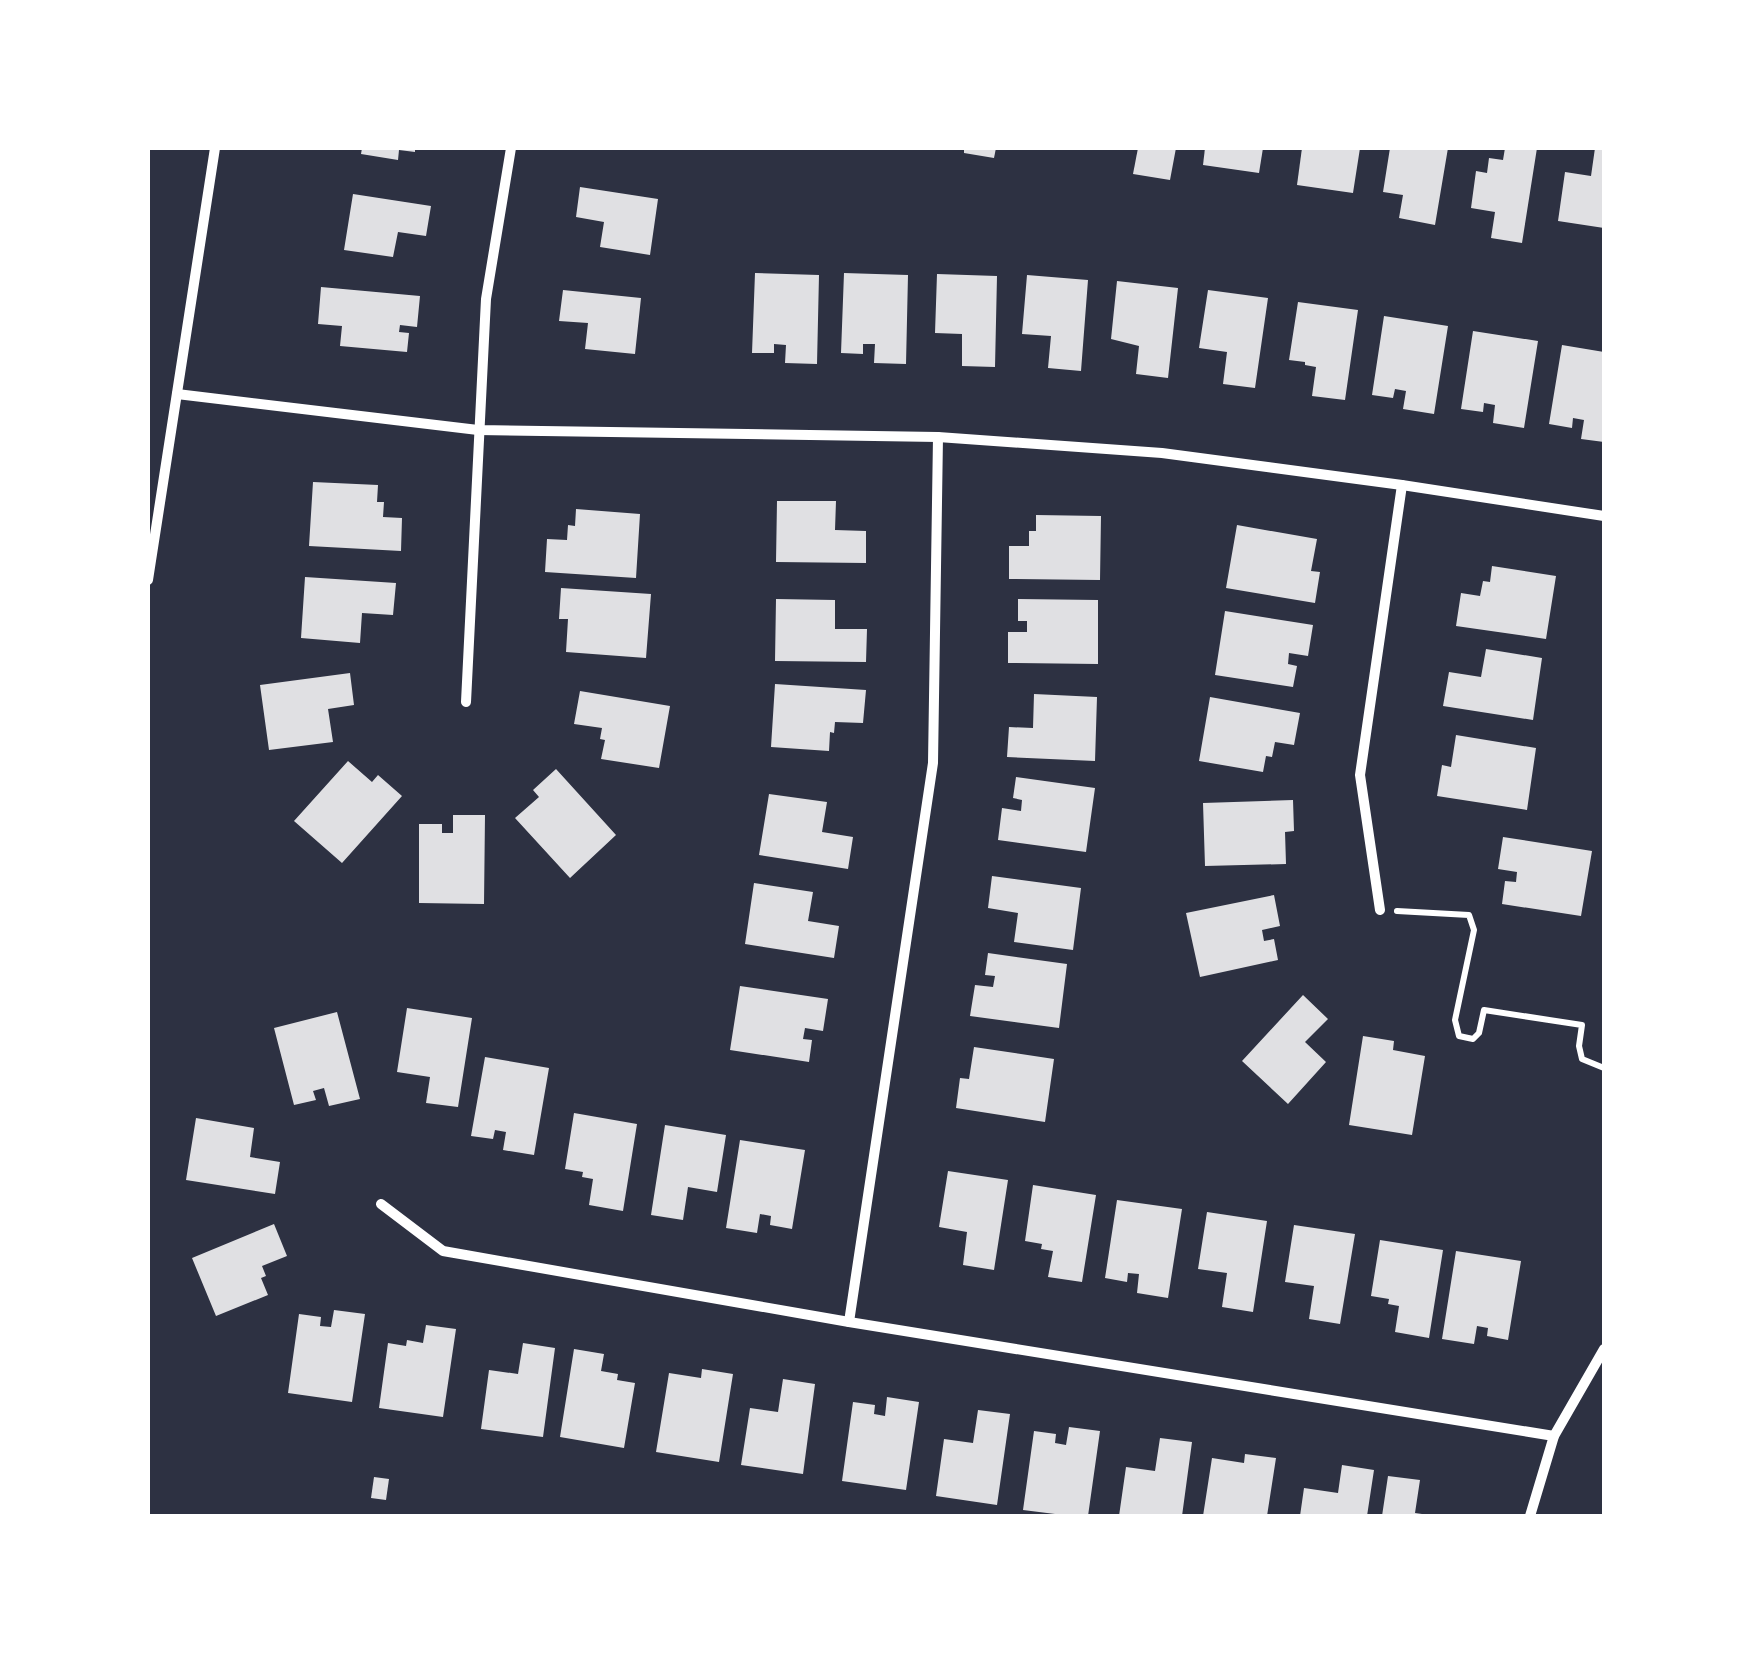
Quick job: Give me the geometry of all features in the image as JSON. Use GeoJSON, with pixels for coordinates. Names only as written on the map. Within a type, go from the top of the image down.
{"type":"FeatureCollection","features":[{"type":"Feature","properties":{"kind":"street"},"geometry":{"type":"LineString","coordinates":[[148,580],[215,148]]}},
{"type":"Feature","properties":{"kind":"street"},"geometry":{"type":"LineString","coordinates":[[466,702],[486,299],[512,148]]}},
{"type":"Feature","properties":{"kind":"street"},"geometry":{"type":"LineString","coordinates":[[177,394],[478,430],[938,437],[1162,452],[1604,516]]}},
{"type":"Feature","properties":{"kind":"street"},"geometry":{"type":"LineString","coordinates":[[849,1322],[934,763],[938,437]]}},
{"type":"Feature","properties":{"kind":"street"},"geometry":{"type":"LineString","coordinates":[[1380,910],[1360,775],[1402,485]]}},
{"type":"Feature","properties":{"kind":"street"},"geometry":{"type":"LineString","coordinates":[[381,1204],[443,1251],[849,1322],[1554,1436]]}},
{"type":"Feature","properties":{"kind":"street"},"geometry":{"type":"LineString","coordinates":[[1530,1516],[1554,1436],[1604,1349]]}},
{"type":"Feature","properties":{"kind":"path"},"geometry":{"type":"LineString","coordinates":[[1380,910],[1469,915],[1474,930],[1455,1020],[1460,1036],[1473,1039],[1479,1033],[1484,1010],[1582,1025],[1582,1059],[1604,1068]]}},
{"type":"Feature","properties":{"kind":"building"},"geometry":{"type":"Polygon","coordinates":[[[362,148],[415,148],[415,152],[399,150],[398,160],[361,154],[362,148]]]}},
{"type":"Feature","properties":{"kind":"building"},"geometry":{"type":"Polygon","coordinates":[[[964,148],[996,148],[994,158],[964,153],[964,148]]]}},
{"type":"Feature","properties":{"kind":"building"},"geometry":{"type":"Polygon","coordinates":[[[1138,148],[1176,148],[1170,180],[1133,174],[1138,148]]]}},
{"type":"Feature","properties":{"kind":"building"},"geometry":{"type":"Polygon","coordinates":[[[1205,148],[1263,148],[1259,173],[1203,165],[1205,148]]]}},
{"type":"Feature","properties":{"kind":"building"},"geometry":{"type":"Polygon","coordinates":[[[1302,148],[1360,148],[1353,193],[1297,185],[1302,148]]]}},
{"type":"Feature","properties":{"kind":"building"},"geometry":{"type":"Polygon","coordinates":[[[1390,148],[1448,148],[1435,225],[1399,218],[1403,195],[1383,192],[1390,148]]]}},
{"type":"Feature","properties":{"kind":"building"},"geometry":{"type":"Polygon","coordinates":[[[1505,148],[1537,148],[1522,243],[1491,238],[1495,212],[1471,208],[1476,171],[1487,173],[1489,158],[1503,160],[1505,148]]]}},
{"type":"Feature","properties":{"kind":"building"},"geometry":{"type":"Polygon","coordinates":[[[1595,148],[1604,149],[1604,228],[1558,221],[1565,172],[1591,176],[1595,148]]]}},
{"type":"Feature","properties":{"kind":"building"},"geometry":{"type":"Polygon","coordinates":[[[580,187],[658,199],[650,255],[600,247],[604,222],[576,217],[580,187]]]}},
{"type":"Feature","properties":{"kind":"building"},"geometry":{"type":"Polygon","coordinates":[[[353,194],[431,206],[426,236],[398,232],[393,257],[344,250],[353,194]]]}},
{"type":"Feature","properties":{"kind":"building"},"geometry":{"type":"Polygon","coordinates":[[[755,273],[819,275],[817,364],[785,363],[786,345],[774,344],[774,353],[752,353],[755,273]]]}},
{"type":"Feature","properties":{"kind":"building"},"geometry":{"type":"Polygon","coordinates":[[[844,273],[908,275],[906,364],[874,363],[875,344],[863,344],[863,354],[841,353],[844,273]]]}},
{"type":"Feature","properties":{"kind":"building"},"geometry":{"type":"Polygon","coordinates":[[[937,274],[997,276],[995,367],[962,366],[962,334],[935,333],[937,274]]]}},
{"type":"Feature","properties":{"kind":"building"},"geometry":{"type":"Polygon","coordinates":[[[1027,275],[1088,280],[1081,371],[1048,368],[1051,336],[1022,334],[1027,275]]]}},
{"type":"Feature","properties":{"kind":"building"},"geometry":{"type":"Polygon","coordinates":[[[1117,281],[1178,288],[1168,378],[1136,374],[1139,346],[1111,339],[1117,281]]]}},
{"type":"Feature","properties":{"kind":"building"},"geometry":{"type":"Polygon","coordinates":[[[321,287],[420,296],[417,327],[400,325],[399,332],[409,333],[407,352],[340,346],[342,326],[318,324],[321,287]]]}},
{"type":"Feature","properties":{"kind":"building"},"geometry":{"type":"Polygon","coordinates":[[[563,290],[641,298],[635,354],[585,349],[588,323],[559,321],[563,290]]]}},
{"type":"Feature","properties":{"kind":"building"},"geometry":{"type":"Polygon","coordinates":[[[1208,290],[1268,298],[1255,388],[1223,384],[1227,352],[1199,348],[1208,290]]]}},
{"type":"Feature","properties":{"kind":"building"},"geometry":{"type":"Polygon","coordinates":[[[1298,302],[1358,310],[1345,400],[1312,396],[1316,367],[1289,360],[1298,302]]]}},
{"type":"Feature","properties":{"kind":"building"},"geometry":{"type":"Polygon","coordinates":[[[1384,316],[1448,326],[1434,414],[1403,409],[1406,391],[1395,389],[1393,398],[1372,395],[1384,316]]]}},
{"type":"Feature","properties":{"kind":"building"},"geometry":{"type":"Polygon","coordinates":[[[1473,331],[1538,341],[1524,428],[1493,423],[1495,405],[1484,403],[1483,412],[1461,409],[1473,331]]]}},
{"type":"Feature","properties":{"kind":"building"},"geometry":{"type":"Polygon","coordinates":[[[1562,345],[1604,352],[1604,442],[1581,439],[1584,420],[1573,418],[1572,428],[1549,424],[1562,345]]]}},
{"type":"Feature","properties":{"kind":"building"},"geometry":{"type":"Polygon","coordinates":[[[313,482],[378,485],[377,502],[384,502],[383,517],[402,518],[401,551],[309,546],[313,482]]]}},
{"type":"Feature","properties":{"kind":"building"},"geometry":{"type":"Polygon","coordinates":[[[777,501],[836,501],[835,530],[866,531],[866,563],[776,562],[777,501]]]}},
{"type":"Feature","properties":{"kind":"building"},"geometry":{"type":"Polygon","coordinates":[[[576,509],[640,514],[636,578],[545,572],[547,539],[567,540],[568,525],[575,526],[576,509]]]}},
{"type":"Feature","properties":{"kind":"building"},"geometry":{"type":"Polygon","coordinates":[[[1036,515],[1101,516],[1100,580],[1009,579],[1009,546],[1029,546],[1029,531],[1036,531],[1036,515]]]}},
{"type":"Feature","properties":{"kind":"building"},"geometry":{"type":"Polygon","coordinates":[[[1237,525],[1317,539],[1311,571],[1320,572],[1315,603],[1226,588],[1237,525]]]}},
{"type":"Feature","properties":{"kind":"building"},"geometry":{"type":"Polygon","coordinates":[[[1492,566],[1556,576],[1546,639],[1456,626],[1461,593],[1480,596],[1483,581],[1490,582],[1492,566]]]}},
{"type":"Feature","properties":{"kind":"building"},"geometry":{"type":"Polygon","coordinates":[[[305,577],[396,583],[393,615],[362,613],[360,643],[301,638],[305,577]]]}},
{"type":"Feature","properties":{"kind":"building"},"geometry":{"type":"Polygon","coordinates":[[[561,588],[651,594],[646,658],[566,652],[568,619],[559,619],[561,588]]]}},
{"type":"Feature","properties":{"kind":"building"},"geometry":{"type":"Polygon","coordinates":[[[776,599],[835,600],[835,629],[867,629],[866,662],[775,661],[776,599]]]}},
{"type":"Feature","properties":{"kind":"building"},"geometry":{"type":"Polygon","coordinates":[[[1018,599],[1098,600],[1098,664],[1008,663],[1008,632],[1027,632],[1027,621],[1018,621],[1018,599]]]}},
{"type":"Feature","properties":{"kind":"building"},"geometry":{"type":"Polygon","coordinates":[[[1225,611],[1313,625],[1308,656],[1289,653],[1288,664],[1297,666],[1293,687],[1215,675],[1225,611]]]}},
{"type":"Feature","properties":{"kind":"building"},"geometry":{"type":"Polygon","coordinates":[[[1486,649],[1542,658],[1533,720],[1443,706],[1449,672],[1481,677],[1486,649]]]}},
{"type":"Feature","properties":{"kind":"building"},"geometry":{"type":"Polygon","coordinates":[[[350,673],[354,705],[328,709],[333,742],[269,750],[260,685],[350,673]]]}},
{"type":"Feature","properties":{"kind":"building"},"geometry":{"type":"Polygon","coordinates":[[[775,684],[866,690],[863,723],[835,722],[829,751],[771,747],[775,684]]]}},
{"type":"Feature","properties":{"kind":"building"},"geometry":{"type":"Polygon","coordinates":[[[580,691],[670,706],[659,768],[601,759],[605,740],[600,739],[602,728],[574,724],[580,691]]]}},
{"type":"Feature","properties":{"kind":"building"},"geometry":{"type":"Polygon","coordinates":[[[1034,694],[1097,697],[1095,761],[1007,757],[1009,727],[1033,728],[1034,694]]]}},
{"type":"Feature","properties":{"kind":"building"},"geometry":{"type":"Polygon","coordinates":[[[1210,697],[1300,713],[1294,745],[1275,742],[1272,757],[1266,756],[1263,772],[1199,761],[1210,697]]]}},
{"type":"Feature","properties":{"kind":"building"},"geometry":{"type":"Polygon","coordinates":[[[1456,735],[1536,748],[1527,810],[1437,796],[1442,765],[1451,767],[1456,735]]]}},
{"type":"Feature","properties":{"kind":"building"},"geometry":{"type":"Polygon","coordinates":[[[348,761],[372,782],[378,775],[402,796],[342,863],[294,821],[348,761]]]}},
{"type":"Feature","properties":{"kind":"building"},"geometry":{"type":"Polygon","coordinates":[[[556,769],[616,835],[570,878],[515,818],[539,797],[533,790],[556,769]]]}},
{"type":"Feature","properties":{"kind":"building"},"geometry":{"type":"Polygon","coordinates":[[[1016,777],[1095,788],[1086,852],[998,840],[1002,808],[1021,811],[1022,800],[1013,798],[1016,777]]]}},
{"type":"Feature","properties":{"kind":"building"},"geometry":{"type":"Polygon","coordinates":[[[769,794],[827,802],[822,832],[853,837],[848,869],[759,855],[769,794]]]}},
{"type":"Feature","properties":{"kind":"building"},"geometry":{"type":"Polygon","coordinates":[[[1293,800],[1294,831],[1285,832],[1286,864],[1205,866],[1203,803],[1293,800]]]}},
{"type":"Feature","properties":{"kind":"building"},"geometry":{"type":"Polygon","coordinates":[[[453,815],[485,815],[484,904],[419,903],[419,824],[442,824],[442,833],[453,833],[453,815]]]}},
{"type":"Feature","properties":{"kind":"building"},"geometry":{"type":"Polygon","coordinates":[[[1503,837],[1592,851],[1581,916],[1502,904],[1505,881],[1516,882],[1517,872],[1498,869],[1503,837]]]}},
{"type":"Feature","properties":{"kind":"building"},"geometry":{"type":"Polygon","coordinates":[[[992,876],[1081,888],[1073,950],[1014,942],[1018,913],[988,908],[992,876]]]}},
{"type":"Feature","properties":{"kind":"building"},"geometry":{"type":"Polygon","coordinates":[[[754,883],[813,892],[808,921],[839,926],[834,958],[745,944],[754,883]]]}},
{"type":"Feature","properties":{"kind":"building"},"geometry":{"type":"Polygon","coordinates":[[[1274,895],[1280,926],[1262,930],[1264,941],[1274,939],[1278,960],[1200,977],[1186,913],[1274,895]]]}},
{"type":"Feature","properties":{"kind":"building"},"geometry":{"type":"Polygon","coordinates":[[[988,953],[1067,964],[1059,1028],[970,1016],[975,985],[993,987],[995,976],[985,975],[988,953]]]}},
{"type":"Feature","properties":{"kind":"building"},"geometry":{"type":"Polygon","coordinates":[[[740,986],[828,999],[823,1031],[805,1028],[803,1039],[812,1040],[809,1062],[730,1050],[740,986]]]}},
{"type":"Feature","properties":{"kind":"building"},"geometry":{"type":"Polygon","coordinates":[[[1303,995],[1328,1019],[1305,1042],[1326,1062],[1288,1104],[1242,1061],[1303,995]]]}},
{"type":"Feature","properties":{"kind":"building"},"geometry":{"type":"Polygon","coordinates":[[[407,1008],[472,1018],[458,1107],[426,1103],[430,1077],[397,1072],[407,1008]]]}},
{"type":"Feature","properties":{"kind":"building"},"geometry":{"type":"Polygon","coordinates":[[[337,1012],[360,1099],[329,1106],[324,1088],[313,1091],[316,1100],[294,1105],[274,1028],[337,1012]]]}},
{"type":"Feature","properties":{"kind":"building"},"geometry":{"type":"Polygon","coordinates":[[[1363,1036],[1394,1041],[1393,1050],[1425,1056],[1412,1135],[1349,1125],[1363,1036]]]}},
{"type":"Feature","properties":{"kind":"building"},"geometry":{"type":"Polygon","coordinates":[[[974,1047],[1054,1059],[1045,1122],[956,1108],[960,1078],[969,1079],[974,1047]]]}},
{"type":"Feature","properties":{"kind":"building"},"geometry":{"type":"Polygon","coordinates":[[[485,1057],[549,1068],[534,1155],[503,1150],[506,1132],[495,1130],[493,1139],[471,1136],[485,1057]]]}},
{"type":"Feature","properties":{"kind":"building"},"geometry":{"type":"Polygon","coordinates":[[[574,1113],[637,1124],[623,1211],[589,1205],[593,1179],[582,1177],[583,1172],[565,1169],[574,1113]]]}},
{"type":"Feature","properties":{"kind":"building"},"geometry":{"type":"Polygon","coordinates":[[[196,1118],[254,1128],[250,1157],[280,1162],[275,1194],[186,1180],[196,1118]]]}},
{"type":"Feature","properties":{"kind":"building"},"geometry":{"type":"Polygon","coordinates":[[[665,1125],[726,1135],[717,1192],[688,1187],[683,1220],[651,1215],[665,1125]]]}},
{"type":"Feature","properties":{"kind":"building"},"geometry":{"type":"Polygon","coordinates":[[[740,1140],[805,1150],[792,1229],[770,1225],[771,1216],[760,1214],[757,1233],[726,1228],[740,1140]]]}},
{"type":"Feature","properties":{"kind":"building"},"geometry":{"type":"Polygon","coordinates":[[[948,1171],[1008,1180],[994,1270],[963,1265],[967,1232],[939,1227],[948,1171]]]}},
{"type":"Feature","properties":{"kind":"building"},"geometry":{"type":"Polygon","coordinates":[[[1033,1185],[1096,1195],[1082,1282],[1048,1277],[1053,1251],[1025,1241],[1033,1185]]]}},
{"type":"Feature","properties":{"kind":"building"},"geometry":{"type":"Polygon","coordinates":[[[1117,1200],[1182,1209],[1168,1298],[1137,1293],[1139,1274],[1128,1273],[1127,1282],[1105,1278],[1117,1200]]]}},
{"type":"Feature","properties":{"kind":"building"},"geometry":{"type":"Polygon","coordinates":[[[1207,1212],[1267,1221],[1253,1312],[1222,1307],[1227,1273],[1198,1269],[1207,1212]]]}},
{"type":"Feature","properties":{"kind":"building"},"geometry":{"type":"Polygon","coordinates":[[[274,1224],[287,1256],[262,1266],[266,1276],[261,1278],[268,1295],[216,1316],[192,1258],[274,1224]]]}},
{"type":"Feature","properties":{"kind":"building"},"geometry":{"type":"Polygon","coordinates":[[[1294,1225],[1355,1234],[1340,1324],[1309,1319],[1314,1286],[1285,1282],[1294,1225]]]}},
{"type":"Feature","properties":{"kind":"building"},"geometry":{"type":"Polygon","coordinates":[[[1380,1240],[1443,1250],[1429,1338],[1395,1332],[1399,1306],[1388,1304],[1389,1299],[1371,1296],[1380,1240]]]}},
{"type":"Feature","properties":{"kind":"building"},"geometry":{"type":"Polygon","coordinates":[[[1456,1251],[1521,1261],[1508,1340],[1487,1336],[1488,1328],[1477,1326],[1474,1344],[1442,1339],[1456,1251]]]}},
{"type":"Feature","properties":{"kind":"building"},"geometry":{"type":"Polygon","coordinates":[[[334,1310],[365,1314],[352,1402],[288,1393],[299,1314],[321,1317],[320,1326],[331,1327],[334,1310]]]}},
{"type":"Feature","properties":{"kind":"building"},"geometry":{"type":"Polygon","coordinates":[[[426,1325],[456,1329],[443,1417],[379,1408],[388,1343],[423,1343],[426,1325]]]}},
{"type":"Feature","properties":{"kind":"building"},"geometry":{"type":"Polygon","coordinates":[[[523,1343],[555,1348],[543,1437],[481,1429],[489,1370],[518,1374],[523,1343]]]}},
{"type":"Feature","properties":{"kind":"building"},"geometry":{"type":"Polygon","coordinates":[[[574,1349],[604,1354],[601,1371],[618,1374],[617,1380],[635,1383],[624,1448],[560,1437],[574,1349]]]}},
{"type":"Feature","properties":{"kind":"building"},"geometry":{"type":"Polygon","coordinates":[[[702,1369],[733,1374],[719,1462],[656,1452],[669,1373],[701,1378],[702,1369]]]}},
{"type":"Feature","properties":{"kind":"building"},"geometry":{"type":"Polygon","coordinates":[[[783,1379],[815,1384],[803,1474],[741,1465],[750,1408],[778,1412],[783,1379]]]}},
{"type":"Feature","properties":{"kind":"building"},"geometry":{"type":"Polygon","coordinates":[[[887,1397],[919,1402],[906,1490],[842,1481],[853,1402],[875,1405],[874,1414],[885,1416],[887,1397]]]}},
{"type":"Feature","properties":{"kind":"building"},"geometry":{"type":"Polygon","coordinates":[[[978,1410],[1010,1414],[997,1505],[936,1496],[944,1439],[973,1443],[978,1410]]]}},
{"type":"Feature","properties":{"kind":"building"},"geometry":{"type":"Polygon","coordinates":[[[1069,1427],[1100,1431],[1088,1516],[1023,1510],[1034,1431],[1056,1434],[1055,1443],[1066,1445],[1069,1427]]]}},
{"type":"Feature","properties":{"kind":"building"},"geometry":{"type":"Polygon","coordinates":[[[1160,1438],[1192,1442],[1182,1516],[1119,1516],[1126,1467],[1155,1471],[1160,1438]]]}},
{"type":"Feature","properties":{"kind":"building"},"geometry":{"type":"Polygon","coordinates":[[[1245,1454],[1276,1458],[1267,1516],[1203,1516],[1212,1458],[1244,1463],[1245,1454]]]}},
{"type":"Feature","properties":{"kind":"building"},"geometry":{"type":"Polygon","coordinates":[[[1342,1465],[1374,1470],[1367,1516],[1300,1516],[1304,1488],[1338,1493],[1342,1465]]]}},
{"type":"Feature","properties":{"kind":"building"},"geometry":{"type":"Polygon","coordinates":[[[1388,1476],[1420,1480],[1415,1513],[1422,1516],[1382,1516],[1388,1476]]]}},
{"type":"Feature","properties":{"kind":"building"},"geometry":{"type":"Polygon","coordinates":[[[374,1477],[389,1479],[386,1500],[371,1498],[374,1477]]]}}]}
